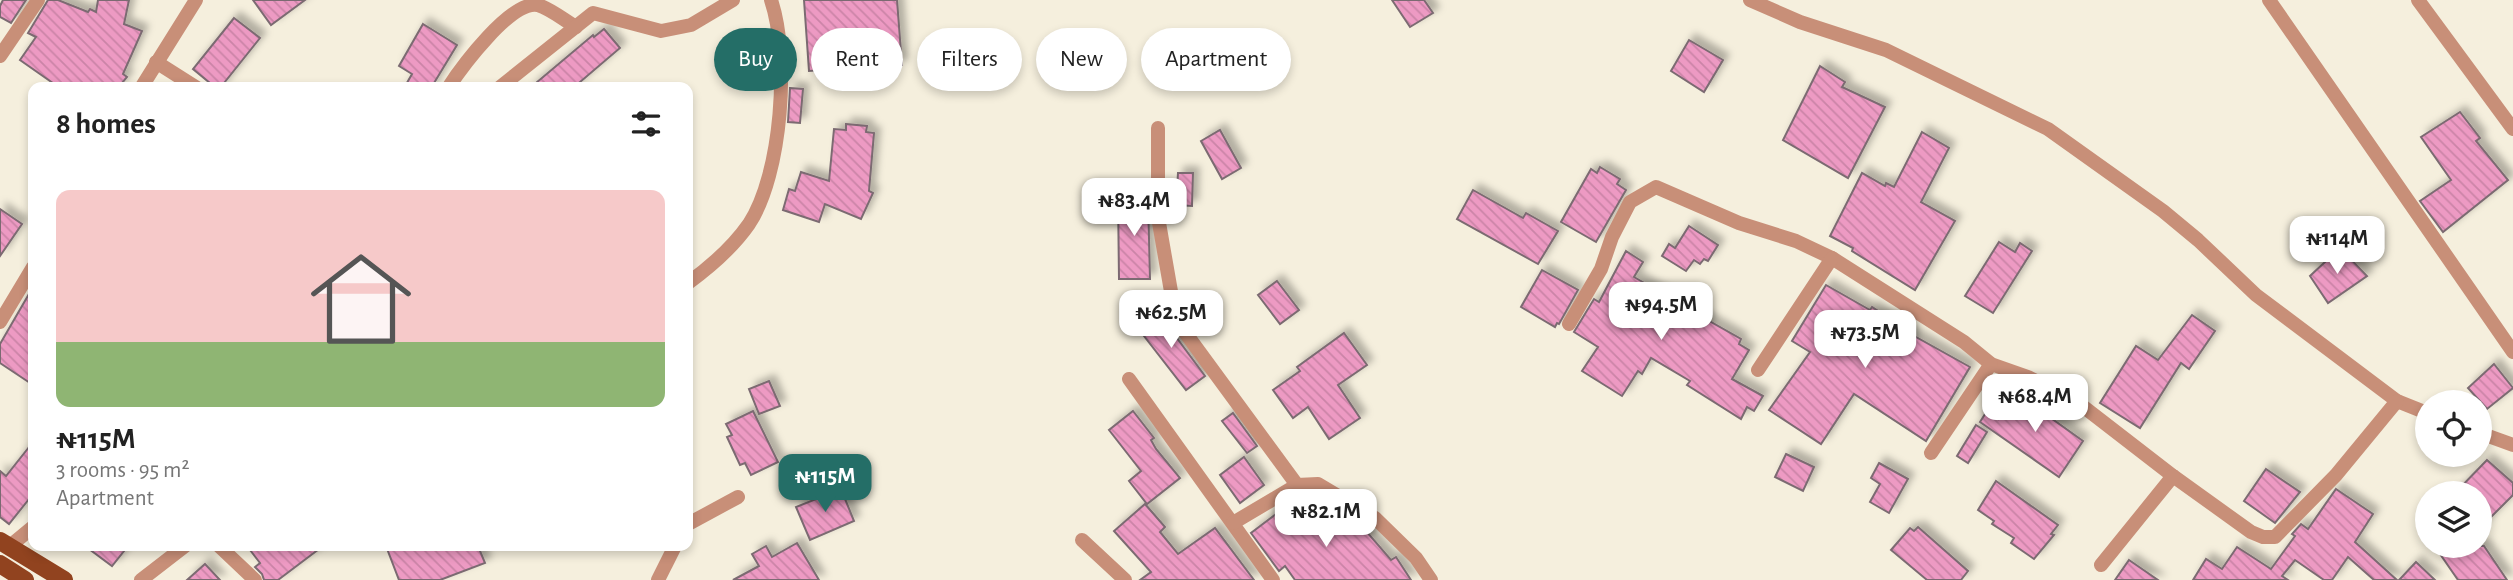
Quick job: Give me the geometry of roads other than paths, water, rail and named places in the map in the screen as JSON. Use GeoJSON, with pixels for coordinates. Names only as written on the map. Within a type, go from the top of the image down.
{"type":"FeatureCollection","features":[{"type":"Feature","properties":{"kind":"main road"},"geometry":{"type":"LineString","coordinates":[[5,544],[64,580]]}},
{"type":"Feature","properties":{"kind":"main road"},"geometry":{"type":"LineString","coordinates":[[0,564],[25,580]]}},
{"type":"Feature","properties":{"kind":"street"},"geometry":{"type":"LineString","coordinates":[[0,56],[38,0]]}},
{"type":"Feature","properties":{"kind":"street"},"geometry":{"type":"LineString","coordinates":[[144,82],[196,0]]}},
{"type":"Feature","properties":{"kind":"street"},"geometry":{"type":"LineString","coordinates":[[507,82],[593,13],[662,31],[691,25],[733,0]]}},
{"type":"Feature","properties":{"kind":"street"},"geometry":{"type":"LineString","coordinates":[[693,280],[709,269],[741,234],[765,193],[776,141],[781,85],[779,22],[771,0]]}},
{"type":"Feature","properties":{"kind":"street"},"geometry":{"type":"LineString","coordinates":[[1751,0],[1800,22],[1886,50],[2048,129],[2163,211],[2256,295],[2397,401],[2415,408]]}},
{"type":"Feature","properties":{"kind":"street"},"geometry":{"type":"LineString","coordinates":[[2269,0],[2513,352]]}},
{"type":"Feature","properties":{"kind":"street"},"geometry":{"type":"LineString","coordinates":[[2418,0],[2513,129]]}},
{"type":"Feature","properties":{"kind":"street"},"geometry":{"type":"LineString","coordinates":[[452,82],[498,26],[529,4],[538,5],[576,27]]}},
{"type":"Feature","properties":{"kind":"street"},"geometry":{"type":"LineString","coordinates":[[156,62],[188,82]]}},
{"type":"Feature","properties":{"kind":"street"},"geometry":{"type":"LineString","coordinates":[[1158,128],[1158,217],[1177,320],[1297,485]]}},
{"type":"Feature","properties":{"kind":"street"},"geometry":{"type":"LineString","coordinates":[[1569,324],[1601,269],[1612,237],[1630,202],[1656,187],[1739,223],[1796,241],[1832,258],[1964,342],[1991,364],[2028,377],[2076,401],[2173,476],[2251,532],[2263,537],[2276,537],[2336,475],[2397,401]]}},
{"type":"Feature","properties":{"kind":"street"},"geometry":{"type":"LineString","coordinates":[[1758,370],[1832,258]]}},
{"type":"Feature","properties":{"kind":"street"},"geometry":{"type":"LineString","coordinates":[[0,322],[28,275]]}},
{"type":"Feature","properties":{"kind":"street"},"geometry":{"type":"LineString","coordinates":[[1931,453],[1991,364]]}},
{"type":"Feature","properties":{"kind":"street"},"geometry":{"type":"LineString","coordinates":[[1129,379],[1273,580]]}},
{"type":"Feature","properties":{"kind":"street"},"geometry":{"type":"LineString","coordinates":[[2492,437],[2513,445]]}},
{"type":"Feature","properties":{"kind":"street"},"geometry":{"type":"LineString","coordinates":[[2101,565],[2173,476]]}},
{"type":"Feature","properties":{"kind":"street"},"geometry":{"type":"LineString","coordinates":[[1233,523],[1297,485],[1318,484],[1375,518],[1416,558],[1431,580]]}},
{"type":"Feature","properties":{"kind":"street"},"geometry":{"type":"LineString","coordinates":[[693,521],[738,497]]}},
{"type":"Feature","properties":{"kind":"street"},"geometry":{"type":"LineString","coordinates":[[5,544],[28,530]]}},
{"type":"Feature","properties":{"kind":"street"},"geometry":{"type":"LineString","coordinates":[[1082,540],[1125,580]]}},
{"type":"Feature","properties":{"kind":"street"},"geometry":{"type":"LineString","coordinates":[[141,580],[179,551]]}},
{"type":"Feature","properties":{"kind":"street"},"geometry":{"type":"LineString","coordinates":[[224,551],[255,580]]}},
{"type":"Feature","properties":{"kind":"street"},"geometry":{"type":"LineString","coordinates":[[658,580],[672,551]]}}]}
